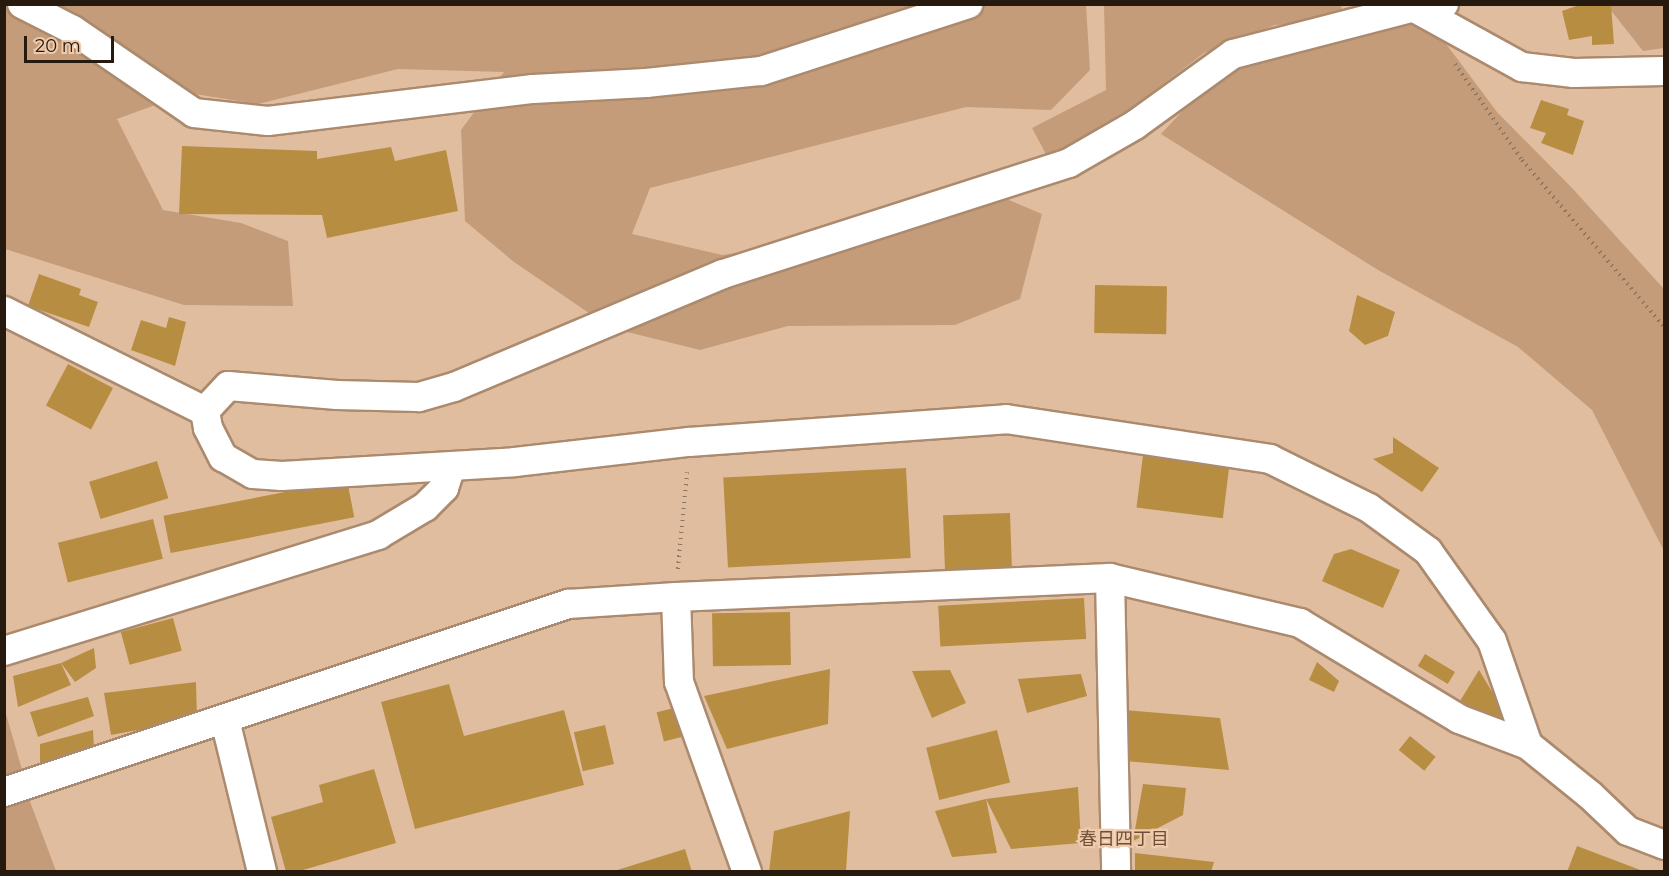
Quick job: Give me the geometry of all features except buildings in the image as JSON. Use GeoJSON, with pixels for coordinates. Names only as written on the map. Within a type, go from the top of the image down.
{"type":"FeatureCollection","features":[{"type":"Feature","properties":{"kind":"street"},"geometry":{"type":"LineString","coordinates":[[22,4],[73,30],[194,113],[268,121],[521,90],[646,83],[761,71],[968,4]]}},
{"type":"Feature","properties":{"kind":"street"},"geometry":{"type":"LineString","coordinates":[[205,411],[228,386],[337,395],[418,397],[454,387],[723,274],[1069,163],[1136,125],[1233,54],[1411,6],[1444,4]]}},
{"type":"Feature","properties":{"kind":"street"},"geometry":{"type":"LineString","coordinates":[[1411,6],[1522,67],[1574,73],[1665,71]]}},
{"type":"Feature","properties":{"kind":"street"},"geometry":{"type":"LineString","coordinates":[[4,311],[205,411]]}},
{"type":"Feature","properties":{"kind":"street"},"geometry":{"type":"LineString","coordinates":[[205,411],[208,428],[223,457],[253,474],[282,476],[515,462],[689,442],[1006,419],[1270,459],[1369,508],[1428,550],[1491,640],[1528,745]]}},
{"type":"Feature","properties":{"kind":"street"},"geometry":{"type":"LineString","coordinates":[[4,651],[378,535],[425,507],[444,488],[451,466]]}},
{"type":"Feature","properties":{"kind":"street"},"geometry":{"type":"LineString","coordinates":[[1110,578],[1116,872]]}},
{"type":"Feature","properties":{"kind":"street"},"geometry":{"type":"LineString","coordinates":[[4,792],[568,604],[676,597],[1110,578],[1300,623],[1459,719],[1528,745],[1590,795],[1628,831],[1665,845]]}},
{"type":"Feature","properties":{"kind":"street"},"geometry":{"type":"LineString","coordinates":[[676,597],[679,682],[747,872]]}},
{"type":"Feature","properties":{"kind":"street"},"geometry":{"type":"LineString","coordinates":[[225,720],[262,872]]}},
{"type":"Feature","properties":{"kind":"path"},"geometry":{"type":"LineString","coordinates":[[1449,55],[1522,160],[1665,327]]}},
{"type":"Feature","properties":{"kind":"path"},"geometry":{"type":"LineString","coordinates":[[676,597],[689,442]]}},
{"type":"Feature","properties":{"kind":"shaded area"},"geometry":{"type":"Polygon","coordinates":[[[5,5],[1086,5],[1090,70],[1051,110],[966,107],[650,188],[632,234],[722,255],[814,242],[997,195],[1042,214],[1020,299],[955,325],[788,326],[700,350],[611,328],[514,262],[465,221],[461,130],[504,72],[398,69],[258,104],[188,93],[117,119],[163,210],[241,223],[288,241],[293,306],[184,305],[5,249],[5,5]]]}},
{"type":"Feature","properties":{"kind":"shaded area"},"geometry":{"type":"Polygon","coordinates":[[[1104,5],[1341,5],[1344,21],[1275,25],[1204,53],[1105,131],[1048,158],[1032,128],[1106,90],[1104,5]]]}},
{"type":"Feature","properties":{"kind":"shaded area"},"geometry":{"type":"Polygon","coordinates":[[[1611,5],[1664,5],[1664,48],[1643,51],[1609,8],[1611,5]]]}},
{"type":"Feature","properties":{"kind":"shaded area"},"geometry":{"type":"Polygon","coordinates":[[[1423,13],[1497,112],[1573,189],[1664,289],[1664,551],[1592,410],[1518,347],[1378,270],[1161,134],[1206,86],[1238,63],[1423,13]]]}},
{"type":"Feature","properties":{"kind":"shaded area"},"geometry":{"type":"Polygon","coordinates":[[[4,707],[23,773],[4,780],[4,707]]]}},
{"type":"Feature","properties":{"kind":"shaded area"},"geometry":{"type":"Polygon","coordinates":[[[29,799],[56,871],[5,871],[5,807],[29,799]]]}},
{"type":"Feature","properties":{"kind":"district","name":"春日四丁目"},"geometry":{"type":"Point","coordinates":[1124,839]}}]}
